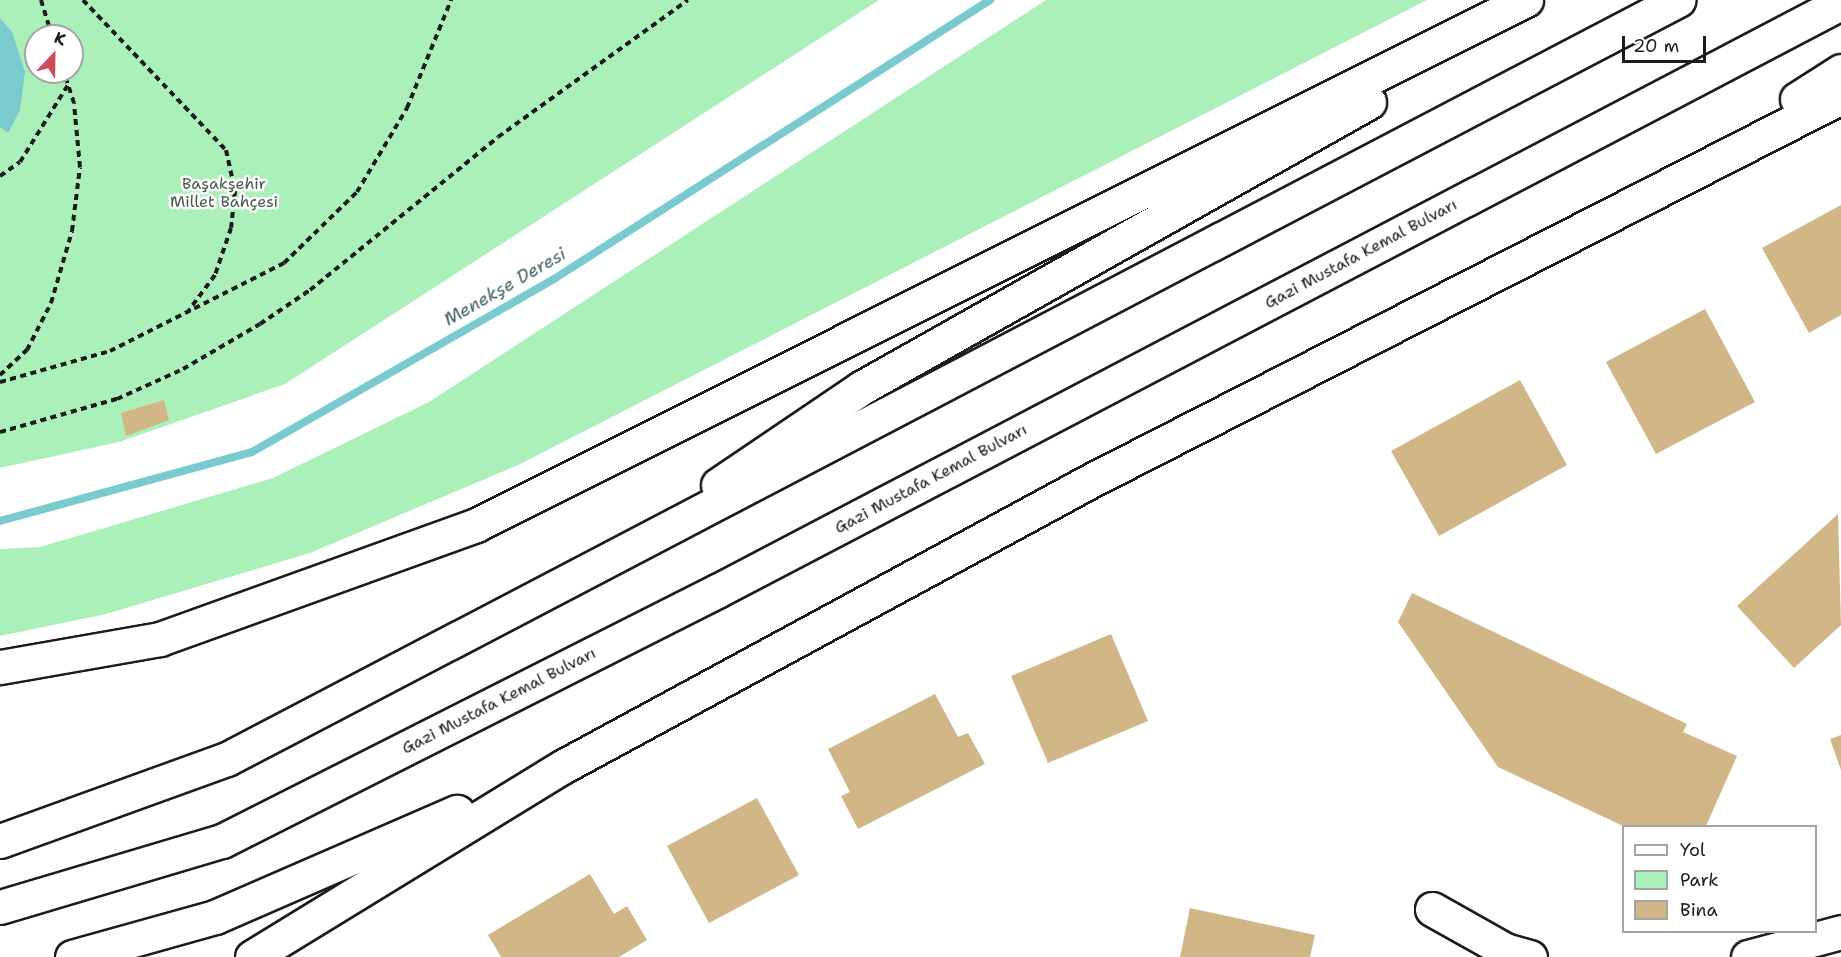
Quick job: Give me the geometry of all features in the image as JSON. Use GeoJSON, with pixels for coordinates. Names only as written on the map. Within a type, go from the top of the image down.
{"type":"FeatureCollection","features":[{"type":"Feature","properties":{"kind":"main road"},"geometry":{"type":"LineString","coordinates":[[0,667],[160,639],[476,525],[1526,0]]}},
{"type":"Feature","properties":{"kind":"main road"},"geometry":{"type":"LineString","coordinates":[[590,572],[861,388],[1550,0]]}},
{"type":"Feature","properties":{"kind":"main road"},"geometry":{"type":"LineString","coordinates":[[0,841],[227,759],[590,572],[1678,0]]}},
{"type":"Feature","properties":{"kind":"main road","name":"Gazi Mustafa Kemal Bulvarı"},"geometry":{"type":"LineString","coordinates":[[0,907],[222,841],[717,591],[1841,3]]}},
{"type":"Feature","properties":{"kind":"main road"},"geometry":{"type":"LineString","coordinates":[[1641,197],[1841,71]]}},
{"type":"Feature","properties":{"kind":"main road"},"geometry":{"type":"LineString","coordinates":[[252,957],[564,766],[1090,481],[1641,197],[1841,97]]}},
{"type":"Feature","properties":{"kind":"main road"},"geometry":{"type":"LineString","coordinates":[[72,957],[215,917],[564,766]]}},
{"type":"Feature","properties":{"kind":"main road"},"geometry":{"type":"LineString","coordinates":[[1432,909],[1504,950],[1530,957]]}},
{"type":"Feature","properties":{"kind":"main road"},"geometry":{"type":"LineString","coordinates":[[1748,957],[1841,932]]}},
{"type":"Feature","properties":{"kind":"path"},"geometry":{"type":"LineString","coordinates":[[41,0],[48,24]]}},
{"type":"Feature","properties":{"kind":"path"},"geometry":{"type":"LineString","coordinates":[[83,0],[226,150],[235,191],[231,228],[215,275],[187,312]]}},
{"type":"Feature","properties":{"kind":"path"},"geometry":{"type":"LineString","coordinates":[[0,382],[110,351],[284,263],[357,192],[406,108],[451,0]]}},
{"type":"Feature","properties":{"kind":"path"},"geometry":{"type":"LineString","coordinates":[[0,432],[117,399],[183,369],[260,324],[310,290],[498,137],[688,0]]}},
{"type":"Feature","properties":{"kind":"path"},"geometry":{"type":"LineString","coordinates":[[0,176],[20,162],[68,84]]}},
{"type":"Feature","properties":{"kind":"path"},"geometry":{"type":"LineString","coordinates":[[0,375],[27,350],[51,303],[72,231],[80,168],[68,84]]}},
{"type":"Feature","properties":{"kind":"green space","name":"Başakşehir Millet Bahçesi"},"geometry":{"type":"Polygon","coordinates":[[[0,0],[879,0],[285,384],[119,442],[0,468],[0,0]]]}},
{"type":"Feature","properties":{"kind":"green space"},"geometry":{"type":"Polygon","coordinates":[[[1046,0],[1427,0],[518,465],[310,553],[106,614],[0,636],[0,549],[40,547],[273,478],[429,402],[1046,0]]]}},
{"type":"Feature","properties":{"kind":"water"},"geometry":{"type":"Polygon","coordinates":[[[0,18],[12,32],[24,69],[24,80],[20,110],[8,133],[0,127],[0,18]]]}},
{"type":"Feature","properties":{"kind":"building"},"geometry":{"type":"Polygon","coordinates":[[[1841,205],[1841,315],[1809,333],[1762,248],[1841,205]]]}},
{"type":"Feature","properties":{"kind":"building"},"geometry":{"type":"Polygon","coordinates":[[[1705,309],[1755,402],[1656,454],[1606,362],[1705,309]]]}},
{"type":"Feature","properties":{"kind":"building"},"geometry":{"type":"Polygon","coordinates":[[[1520,380],[1567,465],[1439,536],[1391,451],[1520,380]]]}},
{"type":"Feature","properties":{"kind":"building"},"geometry":{"type":"Polygon","coordinates":[[[164,400],[169,420],[126,436],[121,413],[164,400]]]}},
{"type":"Feature","properties":{"kind":"building"},"geometry":{"type":"Polygon","coordinates":[[[1838,514],[1841,625],[1794,668],[1737,606],[1838,514]]]}},
{"type":"Feature","properties":{"kind":"building"},"geometry":{"type":"Polygon","coordinates":[[[1412,593],[1687,724],[1683,732],[1737,756],[1706,825],[1622,826],[1498,767],[1398,622],[1412,593]]]}},
{"type":"Feature","properties":{"kind":"building"},"geometry":{"type":"Polygon","coordinates":[[[1111,634],[1148,721],[1048,763],[1011,676],[1111,634]]]}},
{"type":"Feature","properties":{"kind":"building"},"geometry":{"type":"Polygon","coordinates":[[[935,694],[958,737],[968,733],[985,764],[858,829],[841,796],[850,792],[828,749],[935,694]]]}},
{"type":"Feature","properties":{"kind":"building"},"geometry":{"type":"Polygon","coordinates":[[[1841,735],[1841,770],[1830,739],[1841,735]]]}},
{"type":"Feature","properties":{"kind":"building"},"geometry":{"type":"Polygon","coordinates":[[[757,798],[799,875],[709,923],[667,846],[757,798]]]}},
{"type":"Feature","properties":{"kind":"building"},"geometry":{"type":"Polygon","coordinates":[[[590,874],[614,914],[627,906],[647,940],[619,957],[501,957],[488,935],[590,874]]]}},
{"type":"Feature","properties":{"kind":"building"},"geometry":{"type":"Polygon","coordinates":[[[1190,908],[1315,935],[1310,957],[1180,957],[1190,908]]]}},
{"type":"Feature","properties":{"kind":"waterway","name":"Menekşe Deresi"},"geometry":{"type":"LineString","coordinates":[[0,521],[252,452],[554,279],[990,0]]}}]}
